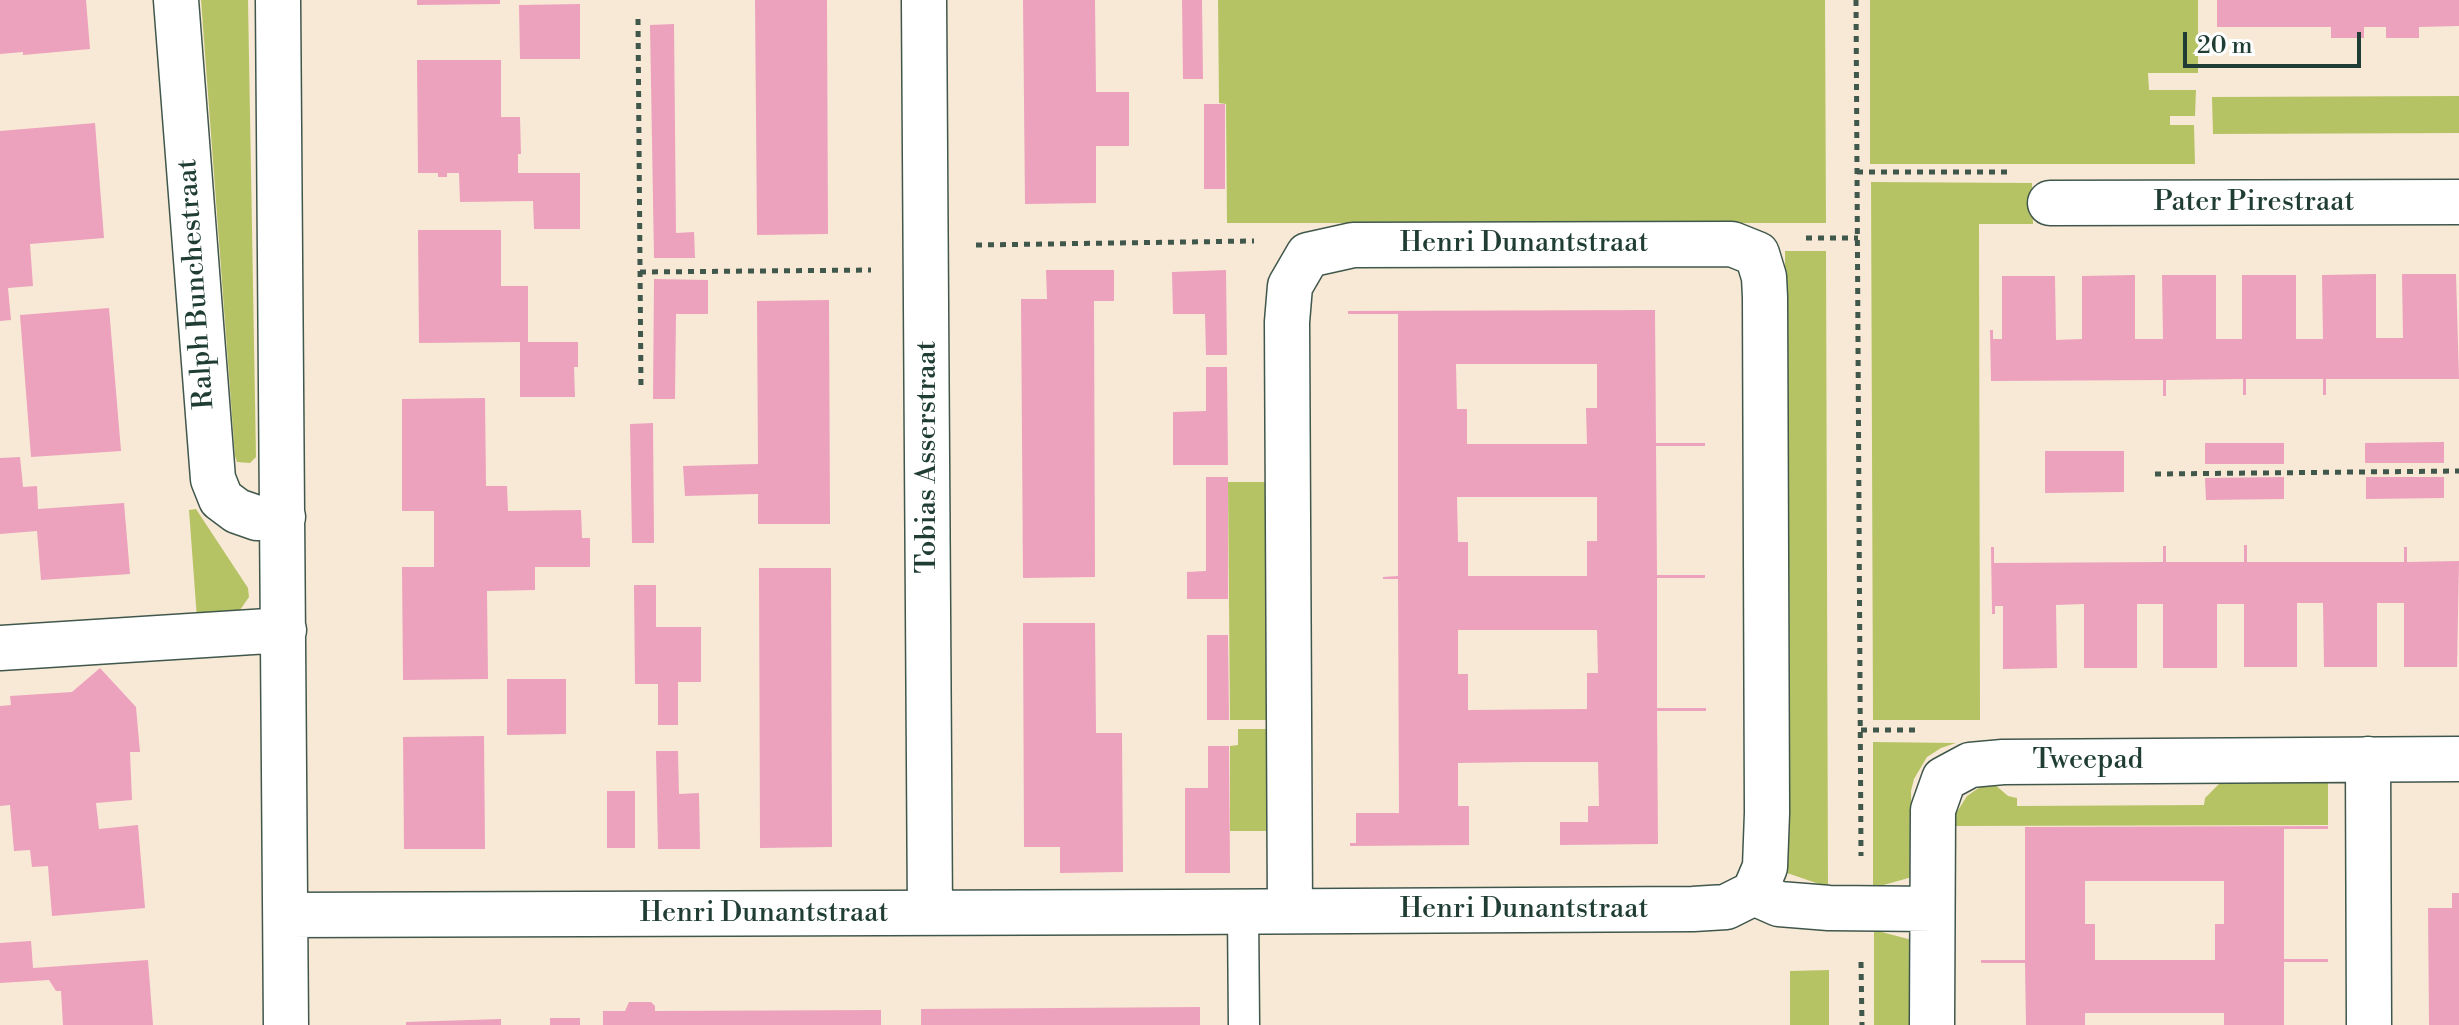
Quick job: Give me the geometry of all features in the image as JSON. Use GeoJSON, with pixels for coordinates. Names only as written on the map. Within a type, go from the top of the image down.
{"type":"FeatureCollection","features":[{"type":"Feature","properties":{"kind":"street","name":"Ralph Bunchestraat"},"geometry":{"type":"LineString","coordinates":[[176,0],[213,479],[221,499],[237,511],[257,518],[283,517]]}},
{"type":"Feature","properties":{"kind":"street"},"geometry":{"type":"LineString","coordinates":[[278,0],[286,1025]]}},
{"type":"Feature","properties":{"kind":"street","name":"Tobias Asserstraat"},"geometry":{"type":"LineString","coordinates":[[924,0],[930,913]]}},
{"type":"Feature","properties":{"kind":"street","name":"Pater Pirestraat"},"geometry":{"type":"LineString","coordinates":[[2050,203],[2459,202]]}},
{"type":"Feature","properties":{"kind":"street","name":"Henri Dunantstraat"},"geometry":{"type":"LineString","coordinates":[[286,915],[1693,909],[1726,907],[1754,893],[1765,867],[1767,813],[1765,297],[1764,277],[1757,254],[1732,244],[1400,244],[1353,245],[1308,255]]}},
{"type":"Feature","properties":{"kind":"street"},"geometry":{"type":"LineString","coordinates":[[1290,911],[1287,322],[1290,286],[1308,255]]}},
{"type":"Feature","properties":{"kind":"street"},"geometry":{"type":"LineString","coordinates":[[0,648],[284,630]]}},
{"type":"Feature","properties":{"kind":"street"},"geometry":{"type":"LineString","coordinates":[[2368,759],[2369,1025]]}},
{"type":"Feature","properties":{"kind":"street","name":"Tweepad"},"geometry":{"type":"LineString","coordinates":[[1932,1025],[1933,810],[1944,779],[1970,765],[2003,762],[2459,759]]}},
{"type":"Feature","properties":{"kind":"street"},"geometry":{"type":"LineString","coordinates":[[1754,893],[1779,904],[1932,909]]}},
{"type":"Feature","properties":{"kind":"lane"},"geometry":{"type":"LineString","coordinates":[[1243,911],[1244,1025]]}},
{"type":"Feature","properties":{"kind":"path"},"geometry":{"type":"LineString","coordinates":[[1856,0],[1862,1025]]}},
{"type":"Feature","properties":{"kind":"path"},"geometry":{"type":"LineString","coordinates":[[638,19],[641,390]]}},
{"type":"Feature","properties":{"kind":"path"},"geometry":{"type":"LineString","coordinates":[[1857,172],[2038,172],[2050,203]]}},
{"type":"Feature","properties":{"kind":"path"},"geometry":{"type":"LineString","coordinates":[[640,272],[1280,241],[1308,255]]}},
{"type":"Feature","properties":{"kind":"path"},"geometry":{"type":"LineString","coordinates":[[2155,474],[2459,471]]}},
{"type":"Feature","properties":{"kind":"green space"},"geometry":{"type":"Polygon","coordinates":[[[201,0],[248,0],[256,457],[250,463],[237,462],[235,456],[201,0]]]}},
{"type":"Feature","properties":{"kind":"green space"},"geometry":{"type":"Polygon","coordinates":[[[1218,0],[1825,0],[1826,223],[1227,223],[1226,104],[1219,103],[1218,0]]]}},
{"type":"Feature","properties":{"kind":"green space"},"geometry":{"type":"Polygon","coordinates":[[[1870,0],[2198,0],[2198,73],[2148,73],[2149,90],[2196,90],[2195,116],[2170,116],[2170,125],[2194,125],[2195,164],[1870,164],[1870,0]]]}},
{"type":"Feature","properties":{"kind":"green space"},"geometry":{"type":"Polygon","coordinates":[[[2459,96],[2459,133],[2213,134],[2212,97],[2459,96]]]}},
{"type":"Feature","properties":{"kind":"green space"},"geometry":{"type":"Polygon","coordinates":[[[1871,182],[2032,183],[2033,224],[1979,224],[1980,720],[1873,720],[1871,182]]]}},
{"type":"Feature","properties":{"kind":"green space"},"geometry":{"type":"Polygon","coordinates":[[[1785,251],[1826,251],[1828,887],[1787,873],[1785,251]]]}},
{"type":"Feature","properties":{"kind":"green space"},"geometry":{"type":"Polygon","coordinates":[[[1228,482],[1267,482],[1269,720],[1230,720],[1228,482]]]}},
{"type":"Feature","properties":{"kind":"green space"},"geometry":{"type":"Polygon","coordinates":[[[196,509],[248,588],[249,597],[238,613],[197,619],[189,510],[196,509]]]}},
{"type":"Feature","properties":{"kind":"green space"},"geometry":{"type":"Polygon","coordinates":[[[1238,729],[1269,729],[1269,831],[1230,831],[1230,746],[1238,745],[1238,729]]]}},
{"type":"Feature","properties":{"kind":"green space"},"geometry":{"type":"Polygon","coordinates":[[[1873,742],[1956,743],[1927,757],[1914,779],[1911,791],[1912,877],[1873,888],[1873,742]]]}},
{"type":"Feature","properties":{"kind":"green space"},"geometry":{"type":"Polygon","coordinates":[[[2328,779],[2328,825],[1952,826],[1967,796],[1983,785],[1993,783],[2008,796],[2017,798],[2017,806],[2204,805],[2205,798],[2223,780],[2328,779]]]}},
{"type":"Feature","properties":{"kind":"green space"},"geometry":{"type":"Polygon","coordinates":[[[1874,930],[1912,940],[1912,1025],[1874,1025],[1874,930]]]}},
{"type":"Feature","properties":{"kind":"green space"},"geometry":{"type":"Polygon","coordinates":[[[1829,970],[1829,1025],[1790,1025],[1790,971],[1829,970]]]}},
{"type":"Feature","properties":{"kind":"building"},"geometry":{"type":"Polygon","coordinates":[[[0,0],[86,0],[90,49],[0,54],[0,0]]]}},
{"type":"Feature","properties":{"kind":"building"},"geometry":{"type":"Polygon","coordinates":[[[417,0],[500,0],[500,4],[417,5],[417,0]]]}},
{"type":"Feature","properties":{"kind":"building"},"geometry":{"type":"Polygon","coordinates":[[[755,0],[827,0],[828,234],[757,235],[755,0]]]}},
{"type":"Feature","properties":{"kind":"building"},"geometry":{"type":"Polygon","coordinates":[[[1023,0],[1095,0],[1096,92],[1129,92],[1129,146],[1096,146],[1096,203],[1025,204],[1023,0]]]}},
{"type":"Feature","properties":{"kind":"building"},"geometry":{"type":"Polygon","coordinates":[[[1182,0],[1202,0],[1203,79],[1183,79],[1182,0]]]}},
{"type":"Feature","properties":{"kind":"building"},"geometry":{"type":"Polygon","coordinates":[[[2217,0],[2459,0],[2459,26],[2419,27],[2419,38],[2386,38],[2386,27],[2364,27],[2364,38],[2331,38],[2331,27],[2217,27],[2217,0]]]}},
{"type":"Feature","properties":{"kind":"building"},"geometry":{"type":"Polygon","coordinates":[[[580,4],[580,59],[520,59],[519,5],[580,4]]]}},
{"type":"Feature","properties":{"kind":"building"},"geometry":{"type":"Polygon","coordinates":[[[674,24],[676,233],[694,232],[695,258],[654,258],[650,25],[674,24]]]}},
{"type":"Feature","properties":{"kind":"building"},"geometry":{"type":"Polygon","coordinates":[[[417,60],[501,60],[501,117],[520,117],[518,173],[580,173],[580,229],[534,229],[533,201],[460,202],[459,173],[438,177],[438,173],[418,173],[417,60]]]}},
{"type":"Feature","properties":{"kind":"building"},"geometry":{"type":"Polygon","coordinates":[[[1204,104],[1225,104],[1225,189],[1204,189],[1204,104]]]}},
{"type":"Feature","properties":{"kind":"building"},"geometry":{"type":"Polygon","coordinates":[[[95,123],[104,238],[30,244],[33,286],[8,288],[11,320],[0,321],[0,131],[95,123]]]}},
{"type":"Feature","properties":{"kind":"building"},"geometry":{"type":"Polygon","coordinates":[[[418,230],[501,230],[501,286],[528,286],[528,342],[578,342],[578,367],[574,367],[575,397],[520,397],[520,342],[419,343],[418,230]]]}},
{"type":"Feature","properties":{"kind":"building"},"geometry":{"type":"Polygon","coordinates":[[[1046,270],[1114,270],[1114,301],[1094,301],[1095,577],[1023,578],[1021,299],[1047,299],[1046,270]]]}},
{"type":"Feature","properties":{"kind":"building"},"geometry":{"type":"Polygon","coordinates":[[[1226,270],[1227,355],[1206,355],[1205,314],[1173,314],[1172,272],[1226,270]]]}},
{"type":"Feature","properties":{"kind":"building"},"geometry":{"type":"Polygon","coordinates":[[[2376,274],[2376,338],[2403,338],[2402,274],[2456,274],[2459,379],[2326,379],[2326,395],[2323,395],[2323,379],[2246,379],[2246,395],[2243,395],[2243,379],[2166,380],[2166,396],[2163,396],[2163,380],[1991,381],[1990,330],[1993,330],[1993,339],[2002,339],[2002,276],[2055,276],[2056,340],[2082,339],[2082,276],[2135,275],[2135,339],[2163,339],[2162,275],[2216,275],[2216,339],[2242,339],[2242,275],[2296,275],[2296,339],[2323,339],[2322,275],[2376,274]]]}},
{"type":"Feature","properties":{"kind":"building"},"geometry":{"type":"Polygon","coordinates":[[[654,279],[708,280],[708,314],[676,314],[675,399],[653,399],[654,279]]]}},
{"type":"Feature","properties":{"kind":"building"},"geometry":{"type":"Polygon","coordinates":[[[829,300],[830,524],[758,524],[758,494],[685,496],[683,466],[758,464],[757,301],[829,300]]]}},
{"type":"Feature","properties":{"kind":"building"},"geometry":{"type":"Polygon","coordinates":[[[109,308],[121,451],[31,457],[20,315],[109,308]]]}},
{"type":"Feature","properties":{"kind":"building"},"geometry":{"type":"Polygon","coordinates":[[[1655,310],[1656,443],[1705,443],[1705,446],[1656,446],[1657,575],[1705,575],[1705,578],[1657,578],[1657,708],[1706,708],[1706,711],[1657,711],[1658,844],[1560,845],[1560,822],[1588,822],[1588,806],[1599,806],[1598,762],[1528,762],[1458,763],[1458,806],[1469,806],[1469,845],[1350,846],[1350,843],[1356,843],[1356,813],[1399,813],[1398,579],[1383,579],[1398,576],[1398,314],[1348,314],[1348,311],[1655,310]],[[1456,364],[1457,409],[1467,409],[1467,444],[1587,444],[1586,408],[1597,408],[1597,364],[1456,364]],[[1457,497],[1458,542],[1468,542],[1468,576],[1587,576],[1587,541],[1597,541],[1597,497],[1457,497]],[[1458,630],[1458,674],[1468,674],[1468,710],[1587,709],[1587,673],[1598,673],[1597,630],[1458,630]]]}},
{"type":"Feature","properties":{"kind":"building"},"geometry":{"type":"Polygon","coordinates":[[[1206,367],[1227,367],[1228,465],[1173,465],[1173,412],[1206,411],[1206,367]]]}},
{"type":"Feature","properties":{"kind":"building"},"geometry":{"type":"Polygon","coordinates":[[[485,398],[486,486],[507,486],[508,511],[581,510],[582,538],[590,538],[590,567],[535,567],[535,590],[487,591],[488,679],[403,680],[402,567],[434,567],[434,511],[402,511],[402,399],[485,398]]]}},
{"type":"Feature","properties":{"kind":"building"},"geometry":{"type":"Polygon","coordinates":[[[653,423],[654,543],[632,543],[630,424],[653,423]]]}},
{"type":"Feature","properties":{"kind":"building"},"geometry":{"type":"Polygon","coordinates":[[[2444,442],[2444,463],[2365,463],[2365,443],[2444,442]]]}},
{"type":"Feature","properties":{"kind":"building"},"geometry":{"type":"Polygon","coordinates":[[[2205,443],[2284,443],[2284,464],[2205,464],[2205,443]]]}},
{"type":"Feature","properties":{"kind":"building"},"geometry":{"type":"Polygon","coordinates":[[[2045,451],[2124,451],[2124,492],[2045,493],[2045,451]]]}},
{"type":"Feature","properties":{"kind":"building"},"geometry":{"type":"Polygon","coordinates":[[[20,457],[23,487],[37,486],[38,509],[124,503],[130,574],[41,580],[37,531],[0,534],[0,458],[20,457]]]}},
{"type":"Feature","properties":{"kind":"building"},"geometry":{"type":"Polygon","coordinates":[[[1206,477],[1228,477],[1228,599],[1187,599],[1187,572],[1206,571],[1206,477]]]}},
{"type":"Feature","properties":{"kind":"building"},"geometry":{"type":"Polygon","coordinates":[[[2284,477],[2284,499],[2206,500],[2205,478],[2284,477]]]}},
{"type":"Feature","properties":{"kind":"building"},"geometry":{"type":"Polygon","coordinates":[[[2366,477],[2444,477],[2444,498],[2366,499],[2366,477]]]}},
{"type":"Feature","properties":{"kind":"building"},"geometry":{"type":"Polygon","coordinates":[[[2244,545],[2247,545],[2247,562],[2404,562],[2404,547],[2407,547],[2407,562],[2459,561],[2457,667],[2404,667],[2404,603],[2377,603],[2377,667],[2324,667],[2323,603],[2297,603],[2297,667],[2244,667],[2244,604],[2217,604],[2217,668],[2163,668],[2163,604],[2137,604],[2137,668],[2084,668],[2084,604],[2056,605],[2057,668],[2003,669],[2003,606],[1995,606],[1995,614],[1992,614],[1991,547],[1994,547],[1994,563],[2163,562],[2163,546],[2166,546],[2166,562],[2244,562],[2244,545]]]}},
{"type":"Feature","properties":{"kind":"building"},"geometry":{"type":"Polygon","coordinates":[[[759,568],[831,568],[832,847],[760,848],[759,568]]]}},
{"type":"Feature","properties":{"kind":"building"},"geometry":{"type":"Polygon","coordinates":[[[634,585],[656,585],[656,627],[701,627],[701,682],[678,682],[678,725],[658,725],[658,684],[635,684],[634,585]]]}},
{"type":"Feature","properties":{"kind":"building"},"geometry":{"type":"Polygon","coordinates":[[[1023,623],[1095,623],[1096,733],[1122,733],[1123,872],[1060,873],[1060,847],[1024,847],[1023,623]]]}},
{"type":"Feature","properties":{"kind":"building"},"geometry":{"type":"Polygon","coordinates":[[[1207,635],[1228,635],[1229,720],[1207,720],[1207,635]]]}},
{"type":"Feature","properties":{"kind":"building"},"geometry":{"type":"Polygon","coordinates":[[[100,668],[136,707],[140,752],[130,752],[132,800],[96,803],[99,829],[138,825],[145,908],[52,916],[48,866],[32,867],[30,850],[14,851],[10,805],[0,806],[0,706],[11,705],[10,696],[72,692],[100,668]]]}},
{"type":"Feature","properties":{"kind":"building"},"geometry":{"type":"Polygon","coordinates":[[[507,679],[566,679],[566,734],[507,735],[507,679]]]}},
{"type":"Feature","properties":{"kind":"building"},"geometry":{"type":"Polygon","coordinates":[[[484,736],[485,849],[404,849],[403,737],[484,736]]]}},
{"type":"Feature","properties":{"kind":"building"},"geometry":{"type":"Polygon","coordinates":[[[1208,746],[1229,746],[1230,873],[1185,873],[1185,788],[1208,788],[1208,746]]]}},
{"type":"Feature","properties":{"kind":"building"},"geometry":{"type":"Polygon","coordinates":[[[656,751],[678,751],[679,794],[699,793],[700,849],[658,849],[656,751]]]}},
{"type":"Feature","properties":{"kind":"building"},"geometry":{"type":"Polygon","coordinates":[[[607,791],[635,791],[635,848],[607,848],[607,791]]]}},
{"type":"Feature","properties":{"kind":"building"},"geometry":{"type":"Polygon","coordinates":[[[2328,826],[2328,829],[2284,829],[2284,959],[2328,959],[2328,962],[2284,962],[2284,1025],[2224,1025],[2224,1013],[2085,1013],[2085,1025],[2026,1025],[2025,963],[1981,963],[1981,960],[2025,960],[2025,827],[2328,826]],[[2085,881],[2085,924],[2095,924],[2095,960],[2215,960],[2215,924],[2224,924],[2224,881],[2085,881]]]}},
{"type":"Feature","properties":{"kind":"building"},"geometry":{"type":"Polygon","coordinates":[[[2452,893],[2459,893],[2459,1025],[2429,1025],[2428,908],[2452,908],[2452,893]]]}},
{"type":"Feature","properties":{"kind":"building"},"geometry":{"type":"Polygon","coordinates":[[[31,941],[33,968],[148,960],[153,1025],[63,1025],[61,991],[56,991],[49,980],[0,983],[0,943],[31,941]]]}},
{"type":"Feature","properties":{"kind":"building"},"geometry":{"type":"Polygon","coordinates":[[[629,1002],[651,1002],[655,1011],[881,1010],[881,1025],[603,1025],[603,1011],[625,1011],[629,1002]]]}},
{"type":"Feature","properties":{"kind":"building"},"geometry":{"type":"Polygon","coordinates":[[[1200,1007],[1200,1025],[921,1025],[921,1009],[1200,1007]]]}},
{"type":"Feature","properties":{"kind":"building"},"geometry":{"type":"Polygon","coordinates":[[[550,1018],[580,1018],[580,1025],[550,1025],[550,1018]]]}},
{"type":"Feature","properties":{"kind":"building"},"geometry":{"type":"Polygon","coordinates":[[[501,1019],[501,1025],[406,1025],[406,1022],[501,1019]]]}}]}
